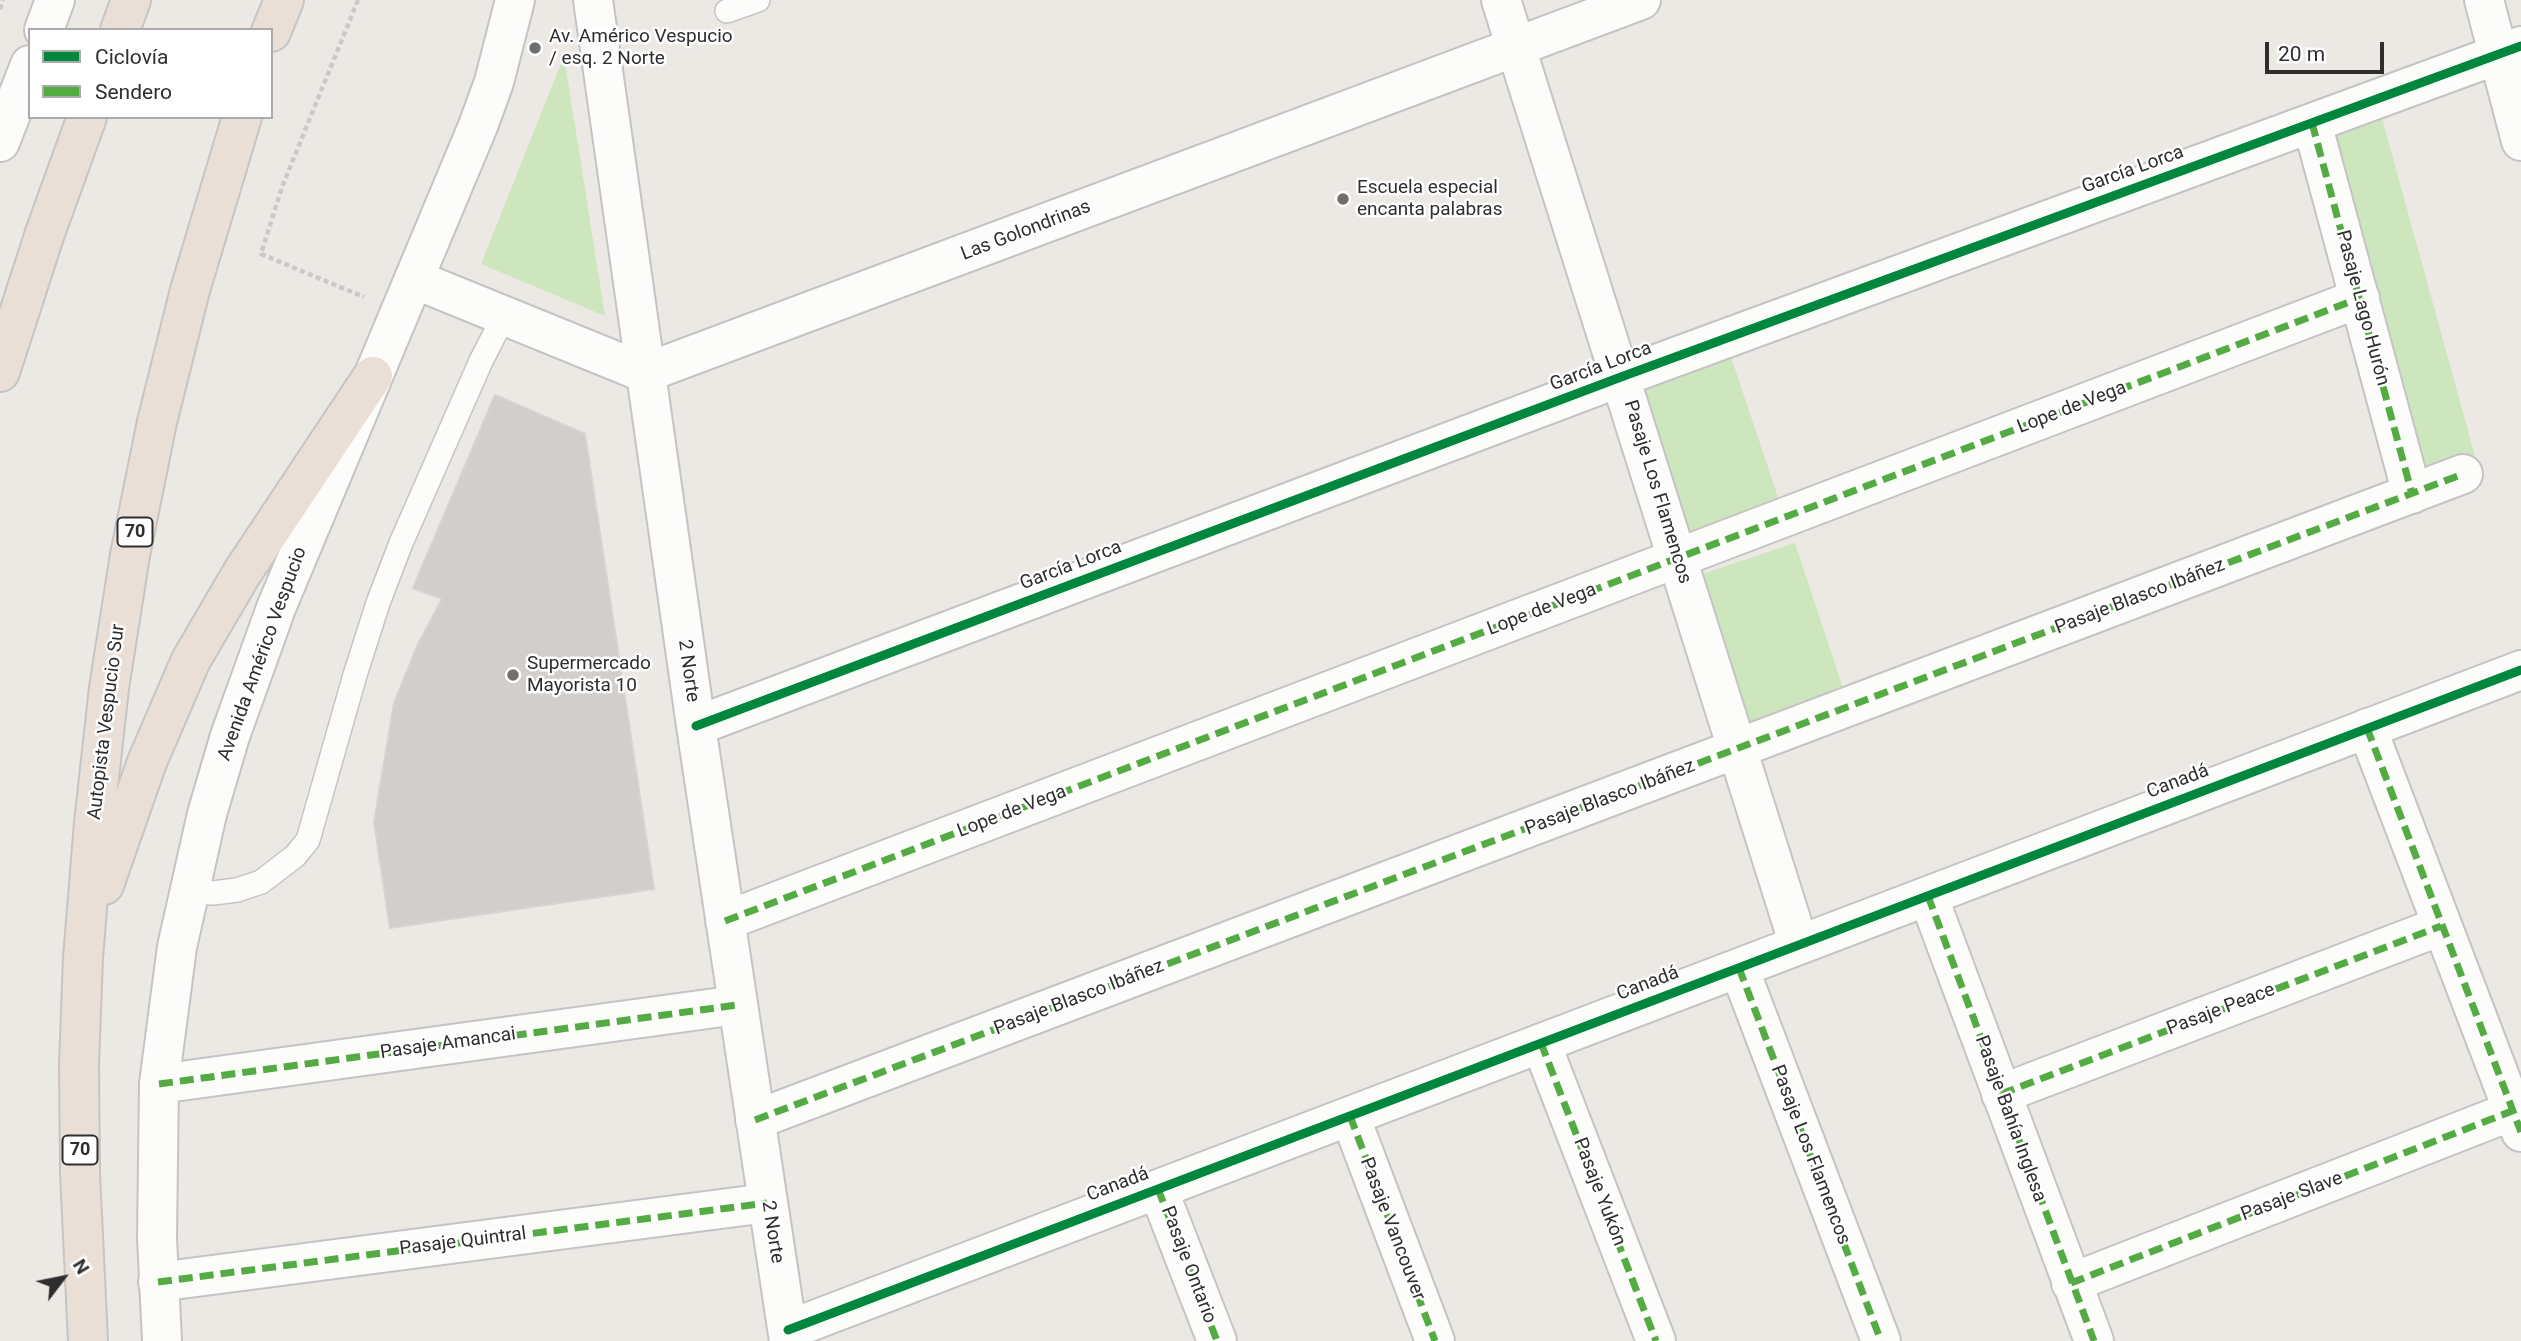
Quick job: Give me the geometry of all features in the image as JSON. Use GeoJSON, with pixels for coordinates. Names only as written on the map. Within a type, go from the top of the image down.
{"type":"FeatureCollection","features":[{"type":"Feature","properties":{"kind":"highway"},"geometry":{"type":"LineString","coordinates":[[121,28],[131,0]]}},
{"type":"Feature","properties":{"kind":"highway"},"geometry":{"type":"LineString","coordinates":[[273,28],[284,0]]}},
{"type":"Feature","properties":{"kind":"highway"},"geometry":{"type":"LineString","coordinates":[[0,372],[45,233],[86,119]]}},
{"type":"Feature","properties":{"kind":"highway","name":"Autopista Vespucio Sur"},"geometry":{"type":"LineString","coordinates":[[88,1341],[79,1160],[79,1065],[83,958],[94,823],[108,702],[130,555],[157,422],[190,290],[241,119]]}},
{"type":"Feature","properties":{"kind":"highway"},"geometry":{"type":"LineString","coordinates":[[83,958],[122,826],[191,660],[229,594],[373,376]]}},
{"type":"Feature","properties":{"kind":"street"},"geometry":{"type":"LineString","coordinates":[[45,28],[55,0]]}},
{"type":"Feature","properties":{"kind":"street","name":"Avenida Américo Vespucio"},"geometry":{"type":"LineString","coordinates":[[163,1341],[158,1282],[156,1184],[159,1084],[169,1002],[188,892],[207,814],[248,682],[276,608],[478,126],[501,57],[515,0]]}},
{"type":"Feature","properties":{"kind":"street","name":"2 Norte"},"geometry":{"type":"LineString","coordinates":[[593,0],[724,921],[788,1336]]}},
{"type":"Feature","properties":{"kind":"street","name":"Pasaje Los Flamencos"},"geometry":{"type":"LineString","coordinates":[[1501,0],[1799,945]]}},
{"type":"Feature","properties":{"kind":"street","name":"Las Golondrinas"},"geometry":{"type":"LineString","coordinates":[[645,373],[1641,0]]}},
{"type":"Feature","properties":{"kind":"street"},"geometry":{"type":"LineString","coordinates":[[2484,0],[2510,50],[2521,141]]}},
{"type":"Feature","properties":{"kind":"street","name":"García Lorca"},"geometry":{"type":"LineString","coordinates":[[696,726],[1621,377],[2510,50]]}},
{"type":"Feature","properties":{"kind":"street"},"geometry":{"type":"LineString","coordinates":[[0,142],[28,70]]}},
{"type":"Feature","properties":{"kind":"street","name":"Pasaje Lago Hurón"},"geometry":{"type":"LineString","coordinates":[[2312,123],[2413,494]]}},
{"type":"Feature","properties":{"kind":"street"},"geometry":{"type":"LineString","coordinates":[[414,279],[645,373]]}},
{"type":"Feature","properties":{"kind":"street","name":"Lope de Vega"},"geometry":{"type":"LineString","coordinates":[[724,921],[2360,298]]}},
{"type":"Feature","properties":{"kind":"street","name":"Pasaje Blasco Ibáñez"},"geometry":{"type":"LineString","coordinates":[[755,1120],[2463,474]]}},
{"type":"Feature","properties":{"kind":"street","name":"Canadá"},"geometry":{"type":"LineString","coordinates":[[788,1336],[1158,1189],[2521,670]]}},
{"type":"Feature","properties":{"kind":"street"},"geometry":{"type":"LineString","coordinates":[[2367,728],[2517,1122]]}},
{"type":"Feature","properties":{"kind":"street","name":"Pasaje Bahía Inglesa"},"geometry":{"type":"LineString","coordinates":[[1928,896],[2094,1341]]}},
{"type":"Feature","properties":{"kind":"street","name":"Pasaje Peace"},"geometry":{"type":"LineString","coordinates":[[2001,1094],[2441,926]]}},
{"type":"Feature","properties":{"kind":"street","name":"Pasaje Los Flamencos"},"geometry":{"type":"LineString","coordinates":[[1739,968],[1881,1341]]}},
{"type":"Feature","properties":{"kind":"street","name":"Pasaje Amancai"},"geometry":{"type":"LineString","coordinates":[[159,1084],[737,1005]]}},
{"type":"Feature","properties":{"kind":"street","name":"Pasaje Yukón"},"geometry":{"type":"LineString","coordinates":[[1541,1043],[1656,1341]]}},
{"type":"Feature","properties":{"kind":"street","name":"Pasaje Vancouver"},"geometry":{"type":"LineString","coordinates":[[1349,1116],[1435,1341]]}},
{"type":"Feature","properties":{"kind":"street","name":"Pasaje Slave"},"geometry":{"type":"LineString","coordinates":[[2071,1283],[2517,1122]]}},
{"type":"Feature","properties":{"kind":"street","name":"Pasaje Ontario"},"geometry":{"type":"LineString","coordinates":[[1158,1189],[1217,1341]]}},
{"type":"Feature","properties":{"kind":"street","name":"Pasaje Quintral"},"geometry":{"type":"LineString","coordinates":[[158,1282],[767,1203]]}},
{"type":"Feature","properties":{"kind":"lane"},"geometry":{"type":"LineString","coordinates":[[727,11],[758,0]]}},
{"type":"Feature","properties":{"kind":"lane"},"geometry":{"type":"LineString","coordinates":[[188,892],[237,890],[261,882],[295,856],[308,839],[378,603],[401,543],[481,361],[504,316]]}},
{"type":"Feature","properties":{"kind":"path"},"geometry":{"type":"LineString","coordinates":[[0,9],[4,0]]}},
{"type":"Feature","properties":{"kind":"path"},"geometry":{"type":"LineString","coordinates":[[358,0],[282,187],[261,254],[378,303],[398,317]]}},
{"type":"Feature","properties":{"kind":"green space"},"geometry":{"type":"Polygon","coordinates":[[[564,56],[605,316],[481,264],[564,56]]]}},
{"type":"Feature","properties":{"kind":"green space"},"geometry":{"type":"Polygon","coordinates":[[[2382,118],[2476,460],[2417,476],[2322,134],[2382,118]]]}},
{"type":"Feature","properties":{"kind":"green space"},"geometry":{"type":"Polygon","coordinates":[[[1730,354],[1782,509],[1682,542],[1631,387],[1730,354]]]}},
{"type":"Feature","properties":{"kind":"green space"},"geometry":{"type":"Polygon","coordinates":[[[1795,543],[1846,697],[1747,731],[1696,576],[1795,543]]]}},
{"type":"Feature","properties":{"kind":"building","name":"Supermercado Mayorista 10"},"geometry":{"type":"Polygon","coordinates":[[[495,395],[585,434],[654,889],[390,928],[374,822],[394,703],[417,646],[442,599],[413,588],[495,395]]]}},
{"type":"Feature","properties":{"kind":"marked path"},"geometry":{"type":"LineString","coordinates":[[2312,123],[2412,494]]}},
{"type":"Feature","properties":{"kind":"marked path"},"geometry":{"type":"LineString","coordinates":[[725,921],[2360,298]]}},
{"type":"Feature","properties":{"kind":"marked path"},"geometry":{"type":"LineString","coordinates":[[755,1120],[2463,474]]}},
{"type":"Feature","properties":{"kind":"marked path"},"geometry":{"type":"LineString","coordinates":[[2367,728],[2521,1132]]}},
{"type":"Feature","properties":{"kind":"marked path"},"geometry":{"type":"LineString","coordinates":[[1928,896],[2094,1341]]}},
{"type":"Feature","properties":{"kind":"marked path"},"geometry":{"type":"LineString","coordinates":[[2001,1094],[2441,926]]}},
{"type":"Feature","properties":{"kind":"marked path"},"geometry":{"type":"LineString","coordinates":[[1739,968],[1881,1341]]}},
{"type":"Feature","properties":{"kind":"marked path"},"geometry":{"type":"LineString","coordinates":[[159,1084],[737,1005]]}},
{"type":"Feature","properties":{"kind":"marked path"},"geometry":{"type":"LineString","coordinates":[[1541,1043],[1656,1341]]}},
{"type":"Feature","properties":{"kind":"marked path"},"geometry":{"type":"LineString","coordinates":[[2071,1283],[2512,1111]]}},
{"type":"Feature","properties":{"kind":"marked path"},"geometry":{"type":"LineString","coordinates":[[1350,1116],[1435,1341]]}},
{"type":"Feature","properties":{"kind":"marked path"},"geometry":{"type":"LineString","coordinates":[[1158,1189],[1217,1341]]}},
{"type":"Feature","properties":{"kind":"marked path"},"geometry":{"type":"LineString","coordinates":[[158,1282],[767,1203]]}},
{"type":"Feature","properties":{"kind":"cycle path"},"geometry":{"type":"LineString","coordinates":[[696,726],[1621,377],[2521,46]]}},
{"type":"Feature","properties":{"kind":"cycle path"},"geometry":{"type":"LineString","coordinates":[[788,1330],[2521,670]]}},
{"type":"Feature","properties":{"kind":"place","name":"Av. Américo Vespucio / esq. 2 Norte"},"geometry":{"type":"Point","coordinates":[535,48]}},
{"type":"Feature","properties":{"kind":"place","name":"Escuela especial encanta palabras"},"geometry":{"type":"Point","coordinates":[1343,199]}},
{"type":"Feature","properties":{"kind":"place","name":"Supermercado Mayorista 10"},"geometry":{"type":"Point","coordinates":[513,675]}}]}
